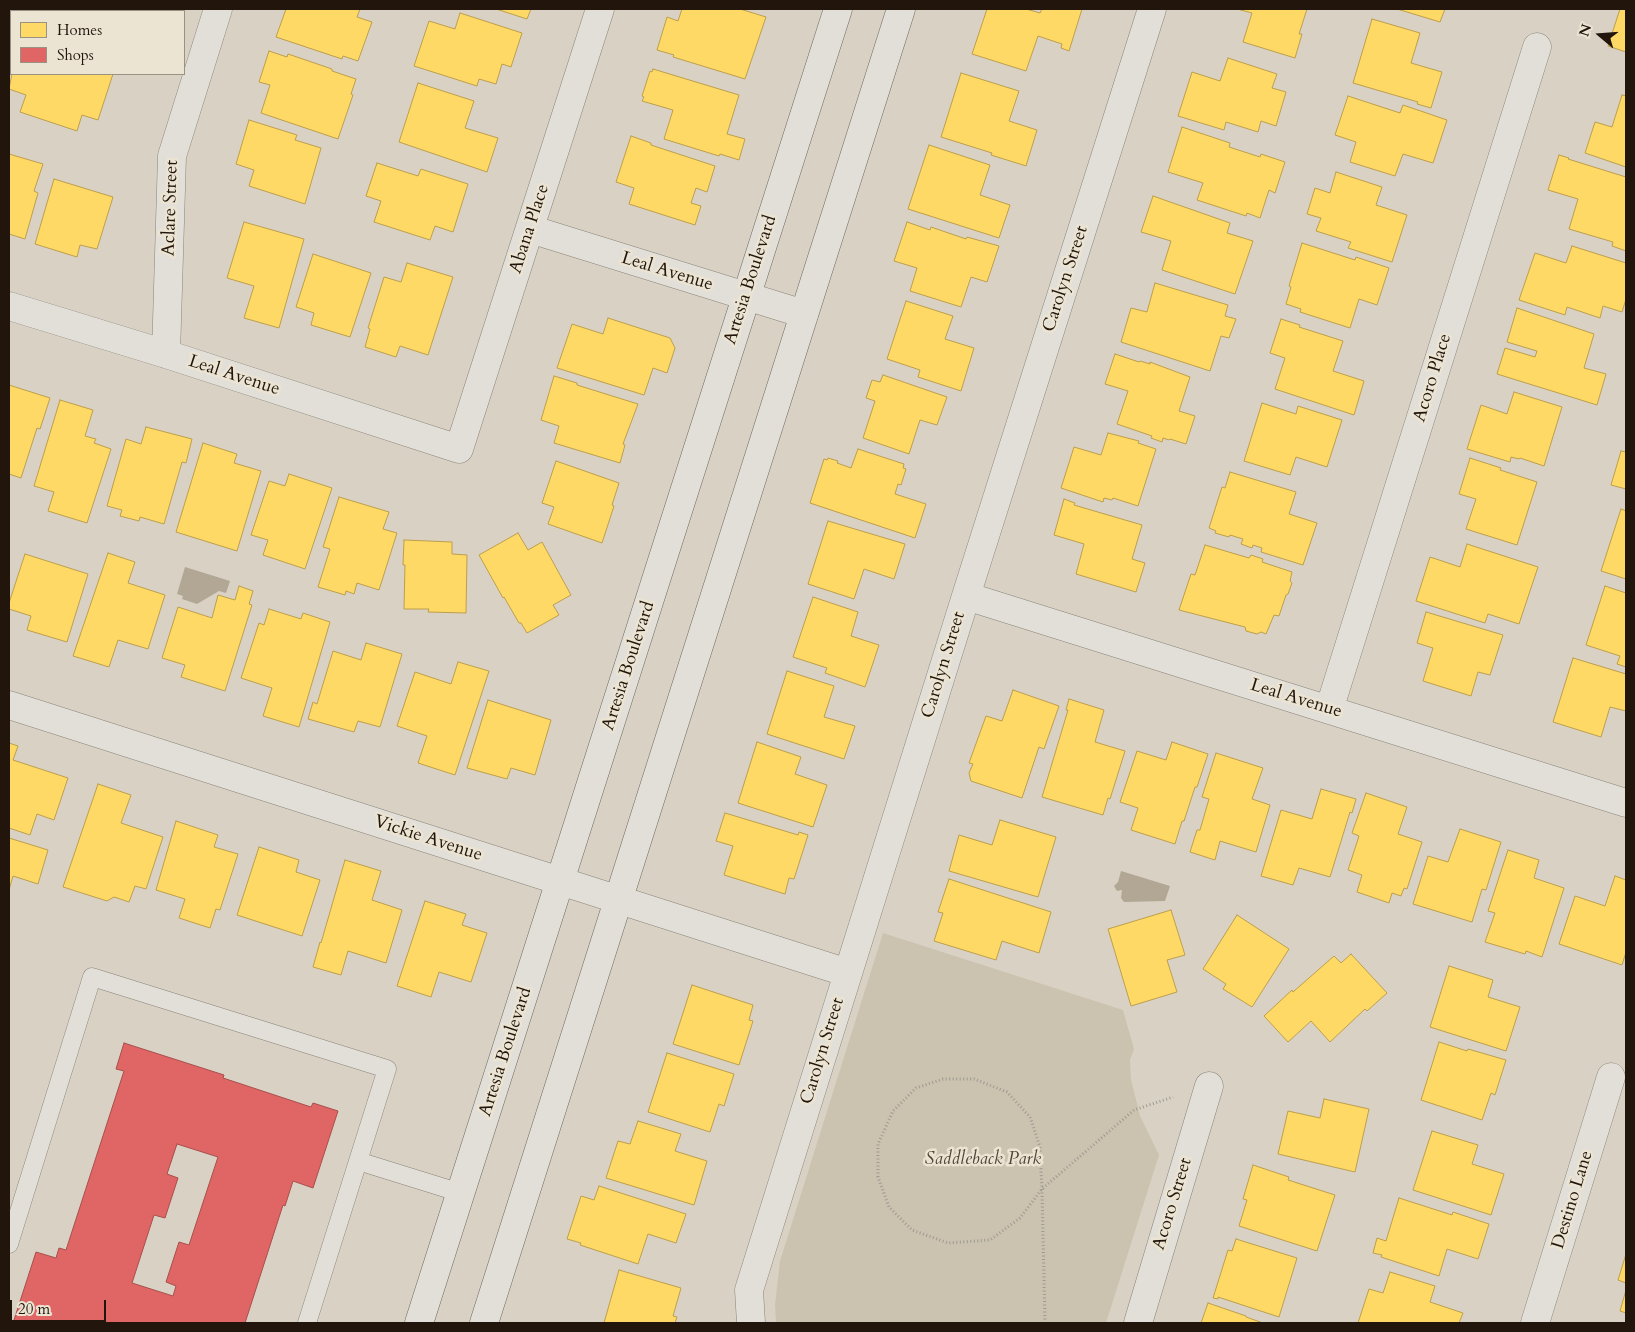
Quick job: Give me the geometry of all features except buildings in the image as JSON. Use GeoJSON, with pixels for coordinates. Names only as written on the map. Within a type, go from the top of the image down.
{"type":"FeatureCollection","features":[{"type":"Feature","properties":{"kind":"street","name":"Aclare Street"},"geometry":{"type":"LineString","coordinates":[[166,354],[172,156],[218,9]]}},
{"type":"Feature","properties":{"kind":"street","name":"Abana Place"},"geometry":{"type":"LineString","coordinates":[[460,449],[600,9]]}},
{"type":"Feature","properties":{"kind":"street","name":"Artesia Boulevard"},"geometry":{"type":"LineString","coordinates":[[419,1323],[838,9]]}},
{"type":"Feature","properties":{"kind":"street"},"geometry":{"type":"LineString","coordinates":[[484,1323],[901,9]]}},
{"type":"Feature","properties":{"kind":"street","name":"Carolyn Street"},"geometry":{"type":"LineString","coordinates":[[751,1323],[748,1290],[1152,9]]}},
{"type":"Feature","properties":{"kind":"street","name":"Acoro Place"},"geometry":{"type":"LineString","coordinates":[[1329,710],[1537,47]]}},
{"type":"Feature","properties":{"kind":"street","name":"Leal Avenue"},"geometry":{"type":"LineString","coordinates":[[530,229],[804,314]]}},
{"type":"Feature","properties":{"kind":"street","name":"Leal Avenue"},"geometry":{"type":"LineString","coordinates":[[9,306],[166,354],[460,449]]}},
{"type":"Feature","properties":{"kind":"street","name":"Leal Avenue"},"geometry":{"type":"LineString","coordinates":[[966,596],[1626,803]]}},
{"type":"Feature","properties":{"kind":"street","name":"Vickie Avenue"},"geometry":{"type":"LineString","coordinates":[[9,705],[848,973]]}},
{"type":"Feature","properties":{"kind":"street","name":"Destino Lane"},"geometry":{"type":"LineString","coordinates":[[1535,1323],[1611,1077]]}},
{"type":"Feature","properties":{"kind":"street","name":"Acoro Street"},"geometry":{"type":"LineString","coordinates":[[1138,1323],[1209,1086]]}},
{"type":"Feature","properties":{"kind":"lane"},"geometry":{"type":"LineString","coordinates":[[9,1244],[92,977],[387,1069],[308,1323]]}},
{"type":"Feature","properties":{"kind":"lane"},"geometry":{"type":"LineString","coordinates":[[358,1161],[460,1193]]}},
{"type":"Feature","properties":{"kind":"path"},"geometry":{"type":"LineString","coordinates":[[1045,1323],[1042,1189],[1040,1147],[1030,1117],[1008,1092],[974,1079],[943,1079],[916,1088],[893,1111],[878,1144],[878,1178],[890,1207],[912,1230],[948,1243],[990,1240],[1020,1218],[1042,1189],[1134,1110],[1209,1086]]}},
{"type":"Feature","properties":{"kind":"green space","name":"Saddleback Park"},"geometry":{"type":"Polygon","coordinates":[[[883,933],[1123,1010],[1134,1049],[1130,1060],[1131,1079],[1140,1116],[1159,1155],[1106,1323],[776,1323],[775,1305],[780,1261],[883,933]]]}},
{"type":"Feature","properties":{"kind":"shaded area"},"geometry":{"type":"Polygon","coordinates":[[[185,567],[230,581],[226,593],[219,591],[197,604],[182,599],[183,596],[177,594],[185,567]]]}},
{"type":"Feature","properties":{"kind":"shaded area"},"geometry":{"type":"Polygon","coordinates":[[[1121,871],[1170,886],[1165,901],[1124,902],[1121,898],[1122,890],[1117,891],[1114,886],[1118,882],[1121,871]]]}}]}
